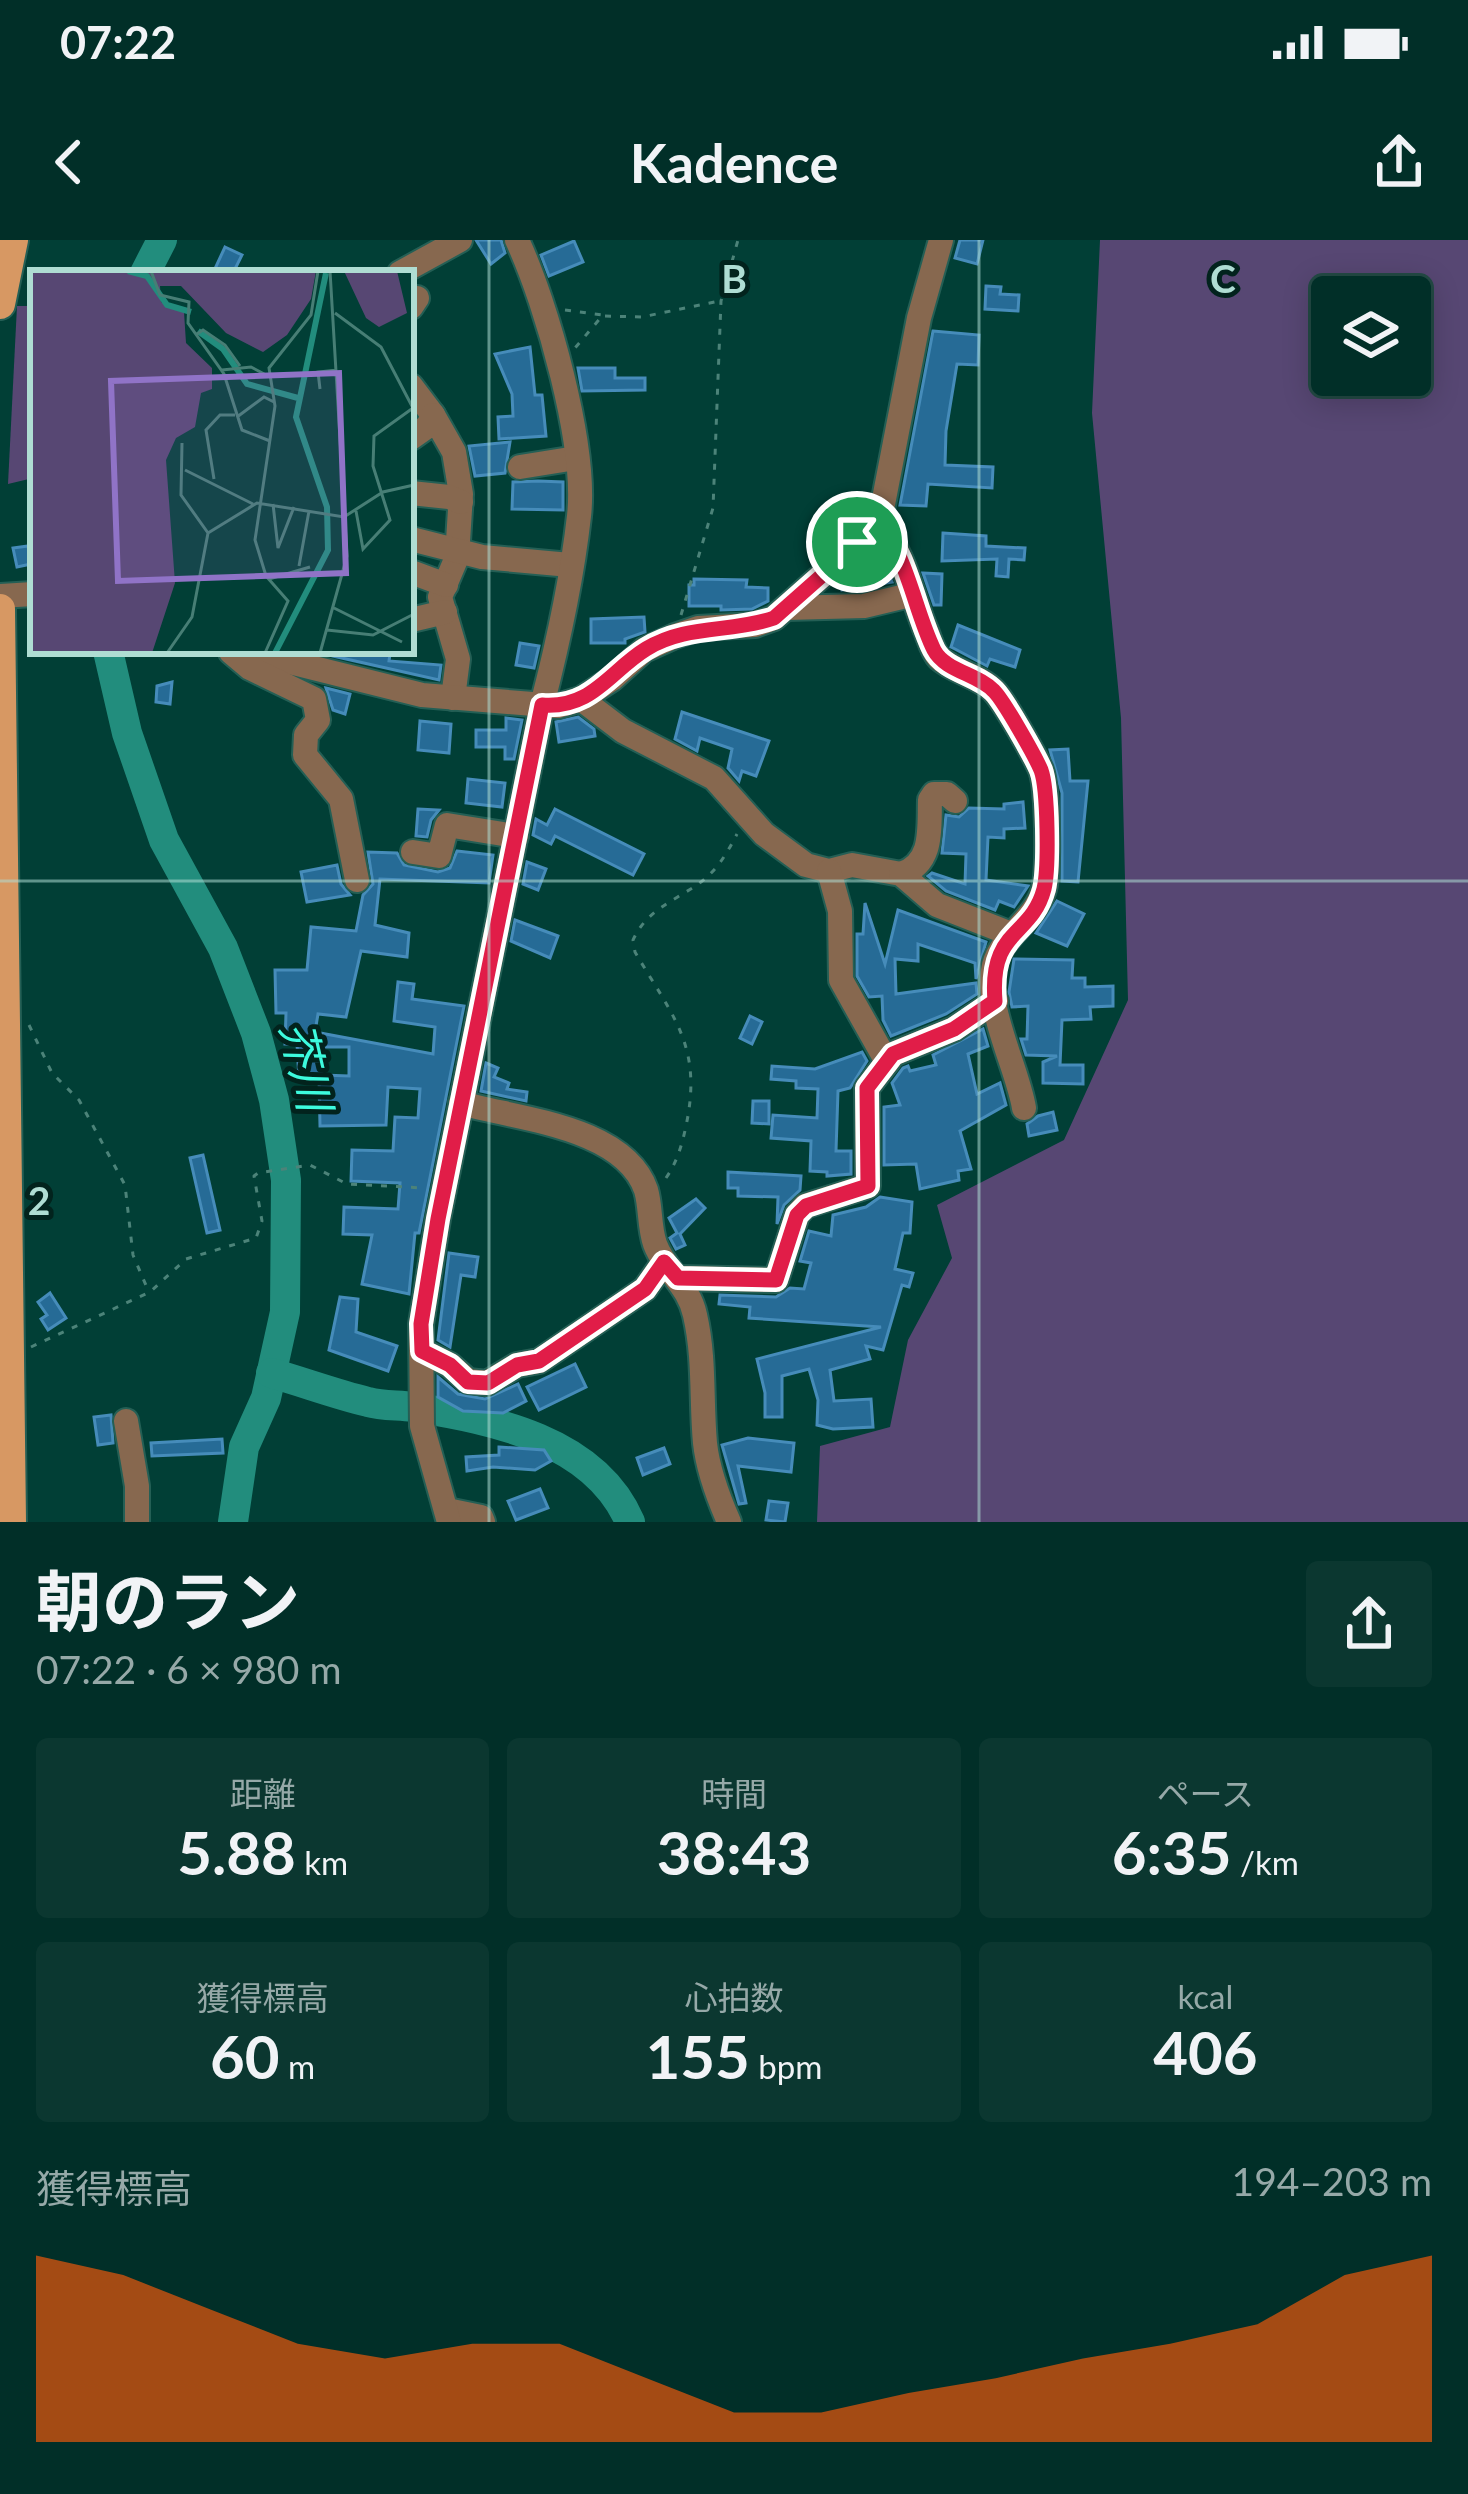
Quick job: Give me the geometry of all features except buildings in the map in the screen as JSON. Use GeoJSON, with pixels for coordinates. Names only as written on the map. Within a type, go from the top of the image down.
{"type":"FeatureCollection","features":[{"type":"Feature","properties":{"kind":"main road"},"geometry":{"type":"LineString","coordinates":[[0,304],[13,240]]}},
{"type":"Feature","properties":{"kind":"main road"},"geometry":{"type":"LineString","coordinates":[[0,609],[11,1522]]}},
{"type":"Feature","properties":{"kind":"street"},"geometry":{"type":"LineString","coordinates":[[405,270],[460,240]]}},
{"type":"Feature","properties":{"kind":"street"},"geometry":{"type":"LineString","coordinates":[[483,1522],[481,1516],[448,1516],[423,1406],[424,1303],[580,513],[567,458],[558,367],[534,277],[517,240]]}},
{"type":"Feature","properties":{"kind":"street"},"geometry":{"type":"LineString","coordinates":[[271,654],[323,660],[422,695],[557,706],[580,699],[612,680],[644,650],[679,634],[698,628],[755,625],[774,618],[879,525],[919,318],[941,240]]}},
{"type":"Feature","properties":{"kind":"street"},"geometry":{"type":"LineString","coordinates":[[414,390],[454,452],[461,502],[458,550],[440,597],[458,658],[453,698]]}},
{"type":"Feature","properties":{"kind":"street"},"geometry":{"type":"LineString","coordinates":[[414,436],[433,416]]}},
{"type":"Feature","properties":{"kind":"street"},"geometry":{"type":"LineString","coordinates":[[534,441],[567,458]]}},
{"type":"Feature","properties":{"kind":"street"},"geometry":{"type":"LineString","coordinates":[[520,467],[567,458]]}},
{"type":"Feature","properties":{"kind":"street"},"geometry":{"type":"LineString","coordinates":[[414,493],[461,502]]}},
{"type":"Feature","properties":{"kind":"street"},"geometry":{"type":"LineString","coordinates":[[879,525],[892,538],[937,656],[994,691],[1042,773],[1048,851],[1044,892],[1010,934],[994,964],[995,1001],[1024,1108]]}},
{"type":"Feature","properties":{"kind":"street"},"geometry":{"type":"LineString","coordinates":[[414,540],[482,557],[570,566]]}},
{"type":"Feature","properties":{"kind":"street"},"geometry":{"type":"LineString","coordinates":[[414,573],[446,585]]}},
{"type":"Feature","properties":{"kind":"street"},"geometry":{"type":"LineString","coordinates":[[0,596],[30,594]]}},
{"type":"Feature","properties":{"kind":"street"},"geometry":{"type":"LineString","coordinates":[[786,608],[864,606],[910,595]]}},
{"type":"Feature","properties":{"kind":"street"},"geometry":{"type":"LineString","coordinates":[[414,619],[445,612]]}},
{"type":"Feature","properties":{"kind":"street"},"geometry":{"type":"LineString","coordinates":[[233,654],[250,668],[314,699],[318,720],[306,735],[305,755],[341,799],[357,880]]}},
{"type":"Feature","properties":{"kind":"street"},"geometry":{"type":"LineString","coordinates":[[580,699],[623,731],[714,778],[781,849],[806,865],[829,871],[852,865],[901,874],[937,904],[1010,934]]}},
{"type":"Feature","properties":{"kind":"street"},"geometry":{"type":"LineString","coordinates":[[901,874],[920,863],[926,850],[934,794],[947,794],[955,801]]}},
{"type":"Feature","properties":{"kind":"street"},"geometry":{"type":"LineString","coordinates":[[413,852],[439,856],[447,825],[516,836]]}},
{"type":"Feature","properties":{"kind":"street"},"geometry":{"type":"LineString","coordinates":[[829,871],[840,910],[841,980],[886,1061]]}},
{"type":"Feature","properties":{"kind":"street"},"geometry":{"type":"LineString","coordinates":[[422,1351],[450,1365],[468,1382],[488,1383],[517,1365],[539,1361],[671,1270],[776,1280],[797,1215],[806,1206],[868,1186],[867,1088],[886,1061],[974,1018],[995,1001]]}},
{"type":"Feature","properties":{"kind":"street"},"geometry":{"type":"LineString","coordinates":[[461,1103],[583,1133],[628,1165],[646,1196],[654,1242],[689,1293],[706,1384],[707,1454],[729,1522]]}},
{"type":"Feature","properties":{"kind":"street"},"geometry":{"type":"LineString","coordinates":[[126,1421],[137,1522]]}},
{"type":"Feature","properties":{"kind":"path"},"geometry":{"type":"LineString","coordinates":[[679,634],[688,580],[712,508],[721,301],[738,240]]}},
{"type":"Feature","properties":{"kind":"path"},"geometry":{"type":"LineString","coordinates":[[541,307],[642,317],[721,301]]}},
{"type":"Feature","properties":{"kind":"path"},"geometry":{"type":"LineString","coordinates":[[558,367],[603,316]]}},
{"type":"Feature","properties":{"kind":"path"},"geometry":{"type":"LineString","coordinates":[[646,1196],[663,1183],[681,1148],[690,1108],[692,1063],[633,940],[652,911],[704,880],[723,861],[743,809]]}},
{"type":"Feature","properties":{"kind":"path"},"geometry":{"type":"LineString","coordinates":[[6,998],[19,1003],[52,1072],[79,1100],[125,1185],[133,1255],[150,1292]]}},
{"type":"Feature","properties":{"kind":"path"},"geometry":{"type":"LineString","coordinates":[[10,1353],[44,1343],[150,1292],[186,1259],[256,1238],[262,1221],[254,1176],[258,1173],[310,1165],[346,1184],[444,1189]]}},
{"type":"Feature","properties":{"kind":"shaded area"},"geometry":{"type":"Polygon","coordinates":[[[1100,240],[1468,240],[1468,1522],[817,1522],[820,1446],[890,1427],[908,1340],[952,1258],[937,1205],[1064,1140],[1128,1000],[1121,718],[1092,413],[1100,240]]]}},
{"type":"Feature","properties":{"kind":"shaded area"},"geometry":{"type":"Polygon","coordinates":[[[17,306],[30,306],[30,479],[8,484],[17,306]]]}},
{"type":"Feature","properties":{"kind":"waterway","name":"芥川"},"geometry":{"type":"LineString","coordinates":[[147,270],[162,240]]}},
{"type":"Feature","properties":{"kind":"waterway","name":"芥川"},"geometry":{"type":"LineString","coordinates":[[109,654],[127,733],[164,840],[223,948],[256,1033],[274,1100],[286,1180],[285,1312],[266,1398],[244,1447],[233,1522]]}},
{"type":"Feature","properties":{"kind":"waterway"},"geometry":{"type":"LineString","coordinates":[[271,1373],[368,1402],[476,1419],[539,1439],[593,1471],[630,1522]]}},
{"type":"Feature","properties":{"kind":"route"},"geometry":{"type":"LineString","coordinates":[[879,525],[892,538],[937,656],[994,691],[1042,773],[1048,851],[1044,892],[1010,934],[994,964],[995,1001],[974,1018],[886,1061],[867,1088],[868,1186],[826,1197],[797,1215],[776,1280],[678,1278],[664,1262],[645,1289],[551,1354],[506,1370],[488,1383],[468,1382],[450,1365],[422,1351],[421,1324],[542,705],[580,699],[612,680],[644,650],[675,636],[698,628],[755,625],[774,618],[857,542],[879,525]]}}]}
